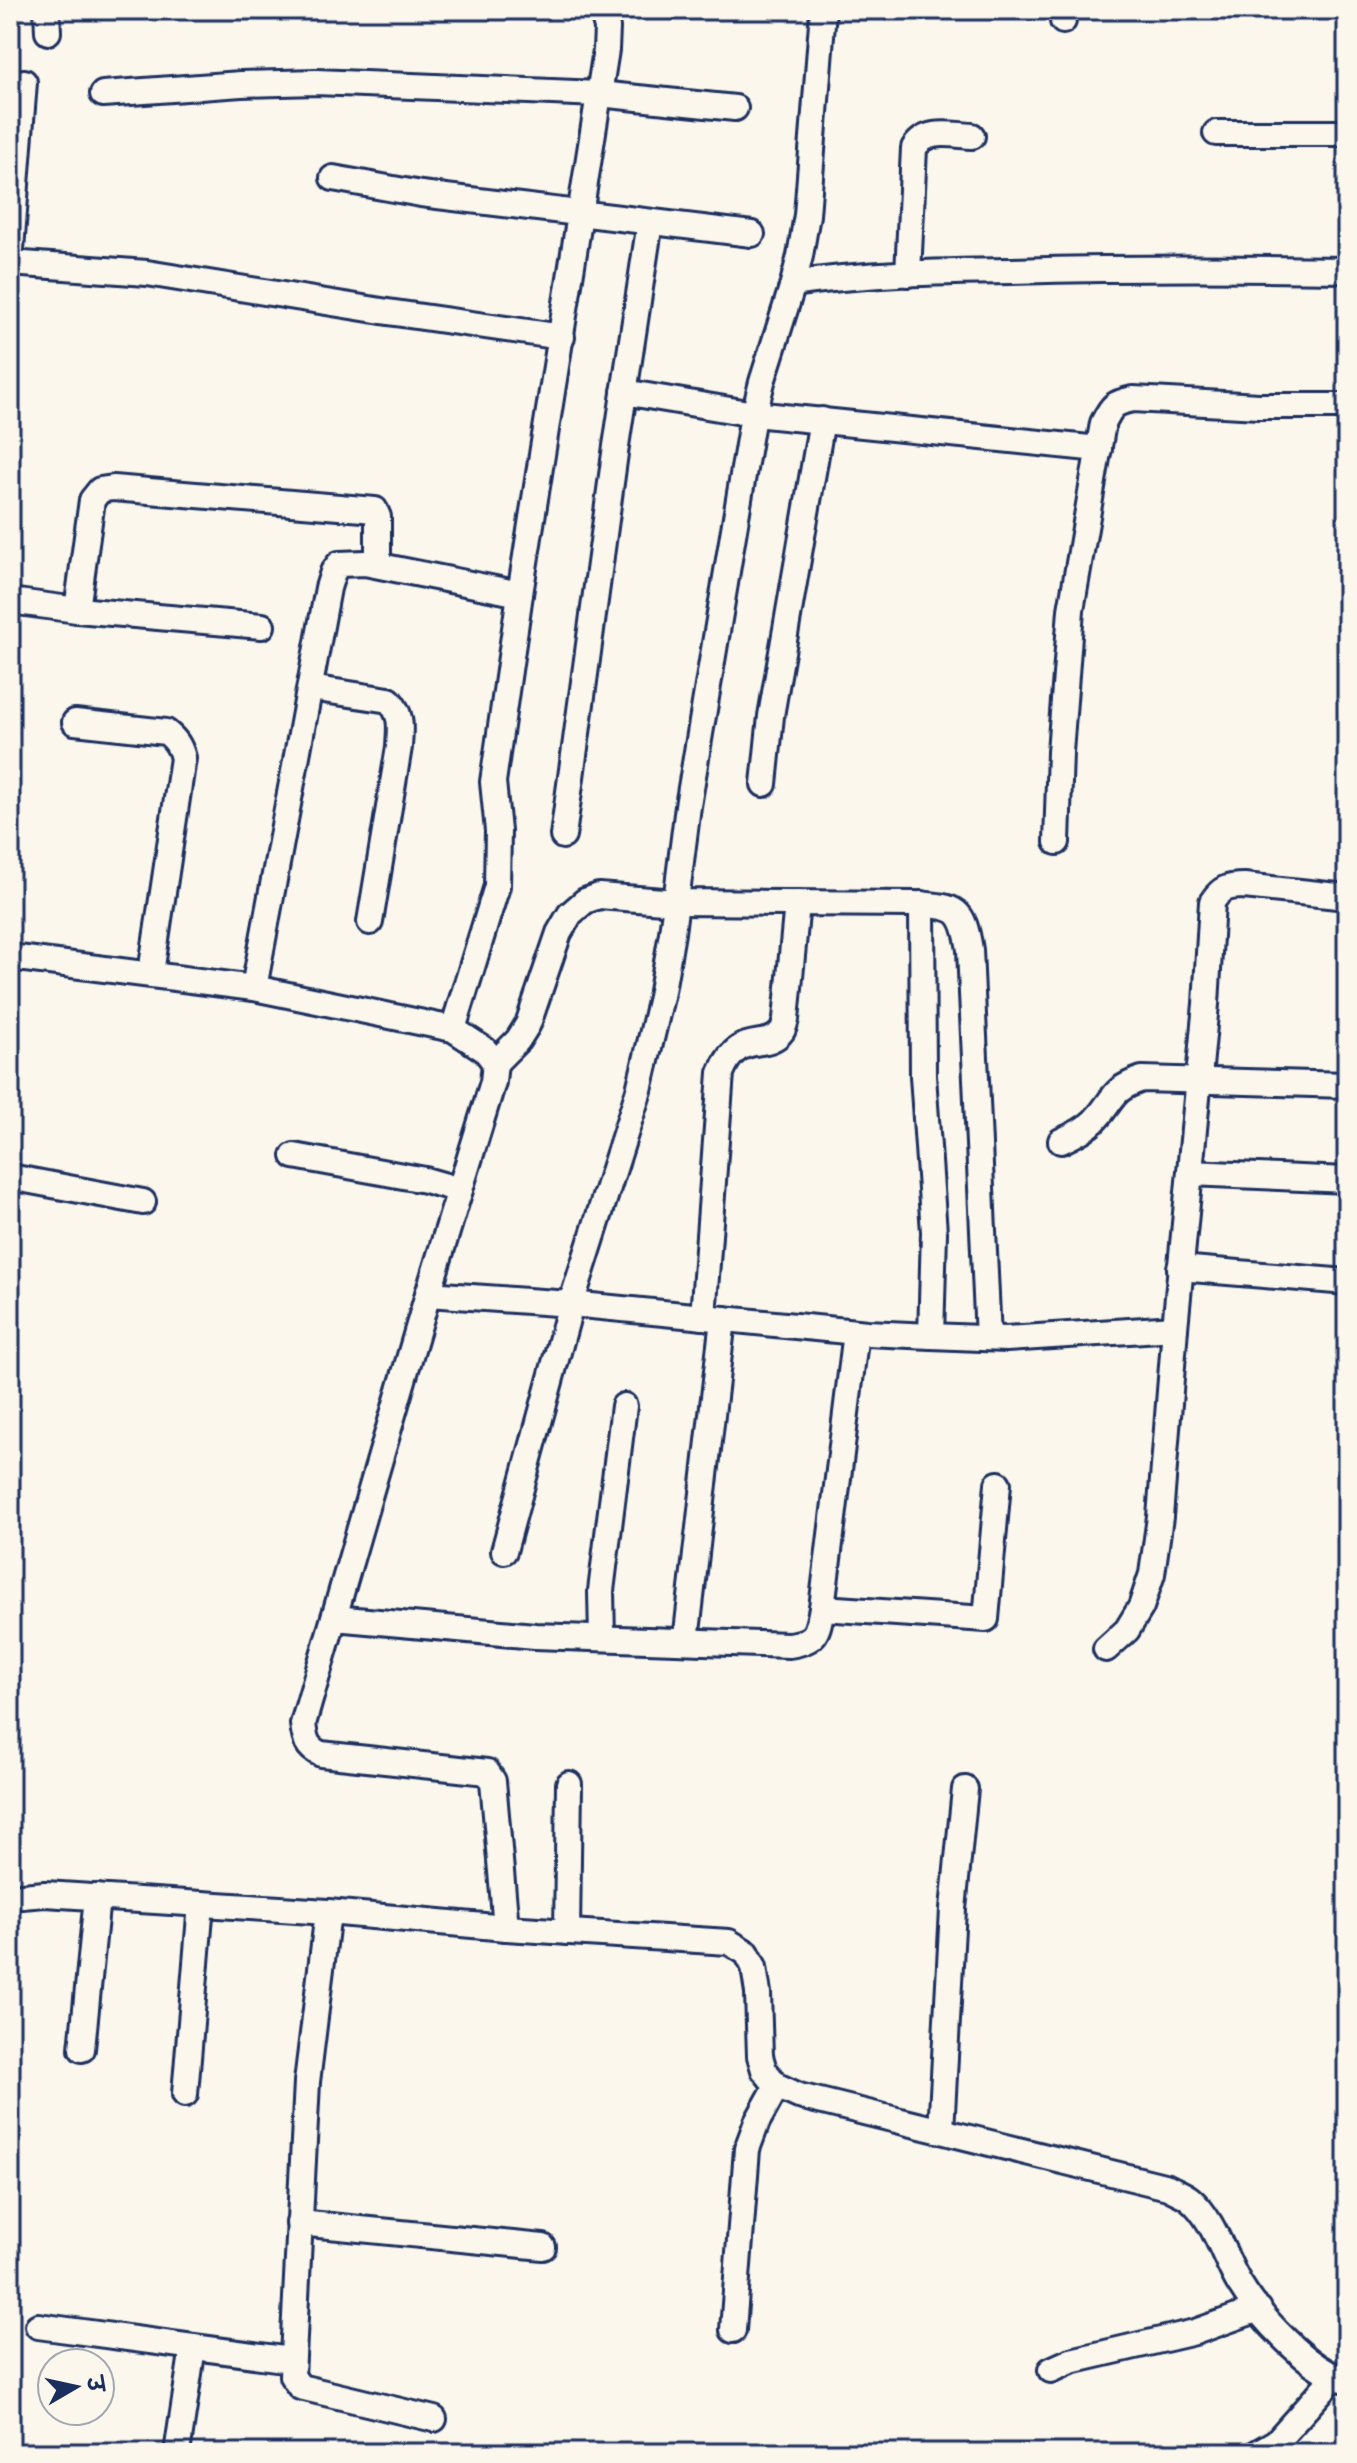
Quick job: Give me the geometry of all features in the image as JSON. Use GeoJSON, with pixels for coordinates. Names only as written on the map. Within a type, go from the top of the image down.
{"type":"FeatureCollection","features":[{"type":"Feature","properties":{"kind":"street"},"geometry":{"type":"LineString","coordinates":[[453,1029],[497,886],[499,862],[493,782],[606,50],[607,28],[602,10]]}},
{"type":"Feature","properties":{"kind":"street"},"geometry":{"type":"LineString","coordinates":[[504,1551],[571,1304],[639,1090],[661,997],[688,806],[754,414],[793,284],[807,215],[823,10]]}},
{"type":"Feature","properties":{"kind":"street"},"geometry":{"type":"LineString","coordinates":[[24,82],[10,263],[147,273],[562,337]]}},
{"type":"Feature","properties":{"kind":"street"},"geometry":{"type":"LineString","coordinates":[[103,94],[316,82],[599,94],[735,108]]}},
{"type":"Feature","properties":{"kind":"street"},"geometry":{"type":"LineString","coordinates":[[1216,133],[1347,133]]}},
{"type":"Feature","properties":{"kind":"street"},"geometry":{"type":"LineString","coordinates":[[908,274],[914,148],[920,139],[930,134],[972,136]]}},
{"type":"Feature","properties":{"kind":"street"},"geometry":{"type":"LineString","coordinates":[[333,178],[421,194],[752,234]]}},
{"type":"Feature","properties":{"kind":"street"},"geometry":{"type":"LineString","coordinates":[[563,836],[650,222]]}},
{"type":"Feature","properties":{"kind":"street"},"geometry":{"type":"LineString","coordinates":[[793,284],[844,276],[1164,267],[1347,270]]}},
{"type":"Feature","properties":{"kind":"street"},"geometry":{"type":"LineString","coordinates":[[624,392],[754,414],[1099,449]]}},
{"type":"Feature","properties":{"kind":"street"},"geometry":{"type":"LineString","coordinates":[[1057,842],[1060,752],[1071,610],[1103,423],[1109,411],[1116,403],[1133,399],[1259,406],[1347,406]]}},
{"type":"Feature","properties":{"kind":"street"},"geometry":{"type":"LineString","coordinates":[[764,784],[771,716],[822,420]]}},
{"type":"Feature","properties":{"kind":"street"},"geometry":{"type":"LineString","coordinates":[[77,610],[92,500],[100,490],[113,488],[375,510],[378,517],[378,565]]}},
{"type":"Feature","properties":{"kind":"street"},"geometry":{"type":"LineString","coordinates":[[254,988],[333,572],[339,564],[378,565],[520,594]]}},
{"type":"Feature","properties":{"kind":"street"},"geometry":{"type":"LineString","coordinates":[[10,601],[262,626]]}},
{"type":"Feature","properties":{"kind":"street"},"geometry":{"type":"LineString","coordinates":[[310,688],[389,700],[397,710],[399,747],[370,922]]}},
{"type":"Feature","properties":{"kind":"street"},"geometry":{"type":"LineString","coordinates":[[75,722],[166,732],[181,748],[183,758],[151,973]]}},
{"type":"Feature","properties":{"kind":"street"},"geometry":{"type":"LineString","coordinates":[[1106,1649],[1127,1630],[1141,1607],[1152,1574],[1160,1517],[1206,1004],[1212,902],[1218,892],[1228,886],[1347,897]]}},
{"type":"Feature","properties":{"kind":"street"},"geometry":{"type":"LineString","coordinates":[[506,1928],[493,1781],[487,1772],[321,1754],[311,1749],[305,1739],[303,1724],[493,1082],[495,1063],[518,1040],[528,1024],[559,933],[570,914],[585,901],[599,896],[676,902],[922,904],[948,907],[959,913],[966,925],[970,950],[988,1338]]}},
{"type":"Feature","properties":{"kind":"street"},"geometry":{"type":"LineString","coordinates":[[686,1641],[713,1318],[721,1073],[737,1047],[773,1038],[782,1031],[786,1019],[797,903]]}},
{"type":"Feature","properties":{"kind":"street"},"geometry":{"type":"LineString","coordinates":[[922,904],[923,1076],[934,1232],[931,1336]]}},
{"type":"Feature","properties":{"kind":"street"},"geometry":{"type":"LineString","coordinates":[[10,957],[254,988],[453,1029],[485,1050],[495,1063]]}},
{"type":"Feature","properties":{"kind":"street"},"geometry":{"type":"LineString","coordinates":[[1061,1141],[1077,1134],[1095,1120],[1116,1092],[1142,1079],[1347,1085]]}},
{"type":"Feature","properties":{"kind":"street"},"geometry":{"type":"LineString","coordinates":[[294,1156],[425,1180],[460,1190]]}},
{"type":"Feature","properties":{"kind":"street"},"geometry":{"type":"LineString","coordinates":[[1190,1173],[1347,1180]]}},
{"type":"Feature","properties":{"kind":"street"},"geometry":{"type":"LineString","coordinates":[[10,1177],[143,1202]]}},
{"type":"Feature","properties":{"kind":"street"},"geometry":{"type":"LineString","coordinates":[[1180,1268],[1347,1282]]}},
{"type":"Feature","properties":{"kind":"street"},"geometry":{"type":"LineString","coordinates":[[428,1294],[931,1336],[988,1338],[1175,1328]]}},
{"type":"Feature","properties":{"kind":"street"},"geometry":{"type":"LineString","coordinates":[[334,1618],[535,1636],[789,1645],[807,1643],[817,1632],[822,1608],[856,1332]]}},
{"type":"Feature","properties":{"kind":"street"},"geometry":{"type":"LineString","coordinates":[[602,1638],[601,1591],[624,1406]]}},
{"type":"Feature","properties":{"kind":"street"},"geometry":{"type":"LineString","coordinates":[[822,1608],[986,1619],[998,1484]]}},
{"type":"Feature","properties":{"kind":"street"},"geometry":{"type":"LineString","coordinates":[[567,1932],[569,1784]]}},
{"type":"Feature","properties":{"kind":"street"},"geometry":{"type":"LineString","coordinates":[[941,2131],[953,1909],[965,1789]]}},
{"type":"Feature","properties":{"kind":"street"},"geometry":{"type":"LineString","coordinates":[[10,1897],[45,1894],[97,1897],[729,1942],[747,1953],[754,1967],[760,2056],[764,2070],[777,2086],[799,2096],[1168,2187],[1190,2199],[1210,2225],[1240,2285],[1259,2309],[1315,2366],[1340,2379],[1276,2442],[1257,2453]]}},
{"type":"Feature","properties":{"kind":"street"},"geometry":{"type":"LineString","coordinates":[[82,2049],[97,1897]]}},
{"type":"Feature","properties":{"kind":"street"},"geometry":{"type":"LineString","coordinates":[[185,2094],[201,1904]]}},
{"type":"Feature","properties":{"kind":"street"},"geometry":{"type":"LineString","coordinates":[[328,1912],[307,2082],[292,2376],[300,2387],[434,2419]]}},
{"type":"Feature","properties":{"kind":"street"},"geometry":{"type":"LineString","coordinates":[[733,2330],[747,2149],[757,2122],[777,2086]]}},
{"type":"Feature","properties":{"kind":"street"},"geometry":{"type":"LineString","coordinates":[[299,2223],[543,2247]]}},
{"type":"Feature","properties":{"kind":"street"},"geometry":{"type":"LineString","coordinates":[[1051,2370],[1071,2361],[1195,2332],[1259,2309]]}},
{"type":"Feature","properties":{"kind":"street"},"geometry":{"type":"LineString","coordinates":[[38,2326],[291,2360]]}},
{"type":"Feature","properties":{"kind":"street"},"geometry":{"type":"LineString","coordinates":[[177,2453],[193,2347]]}}]}
